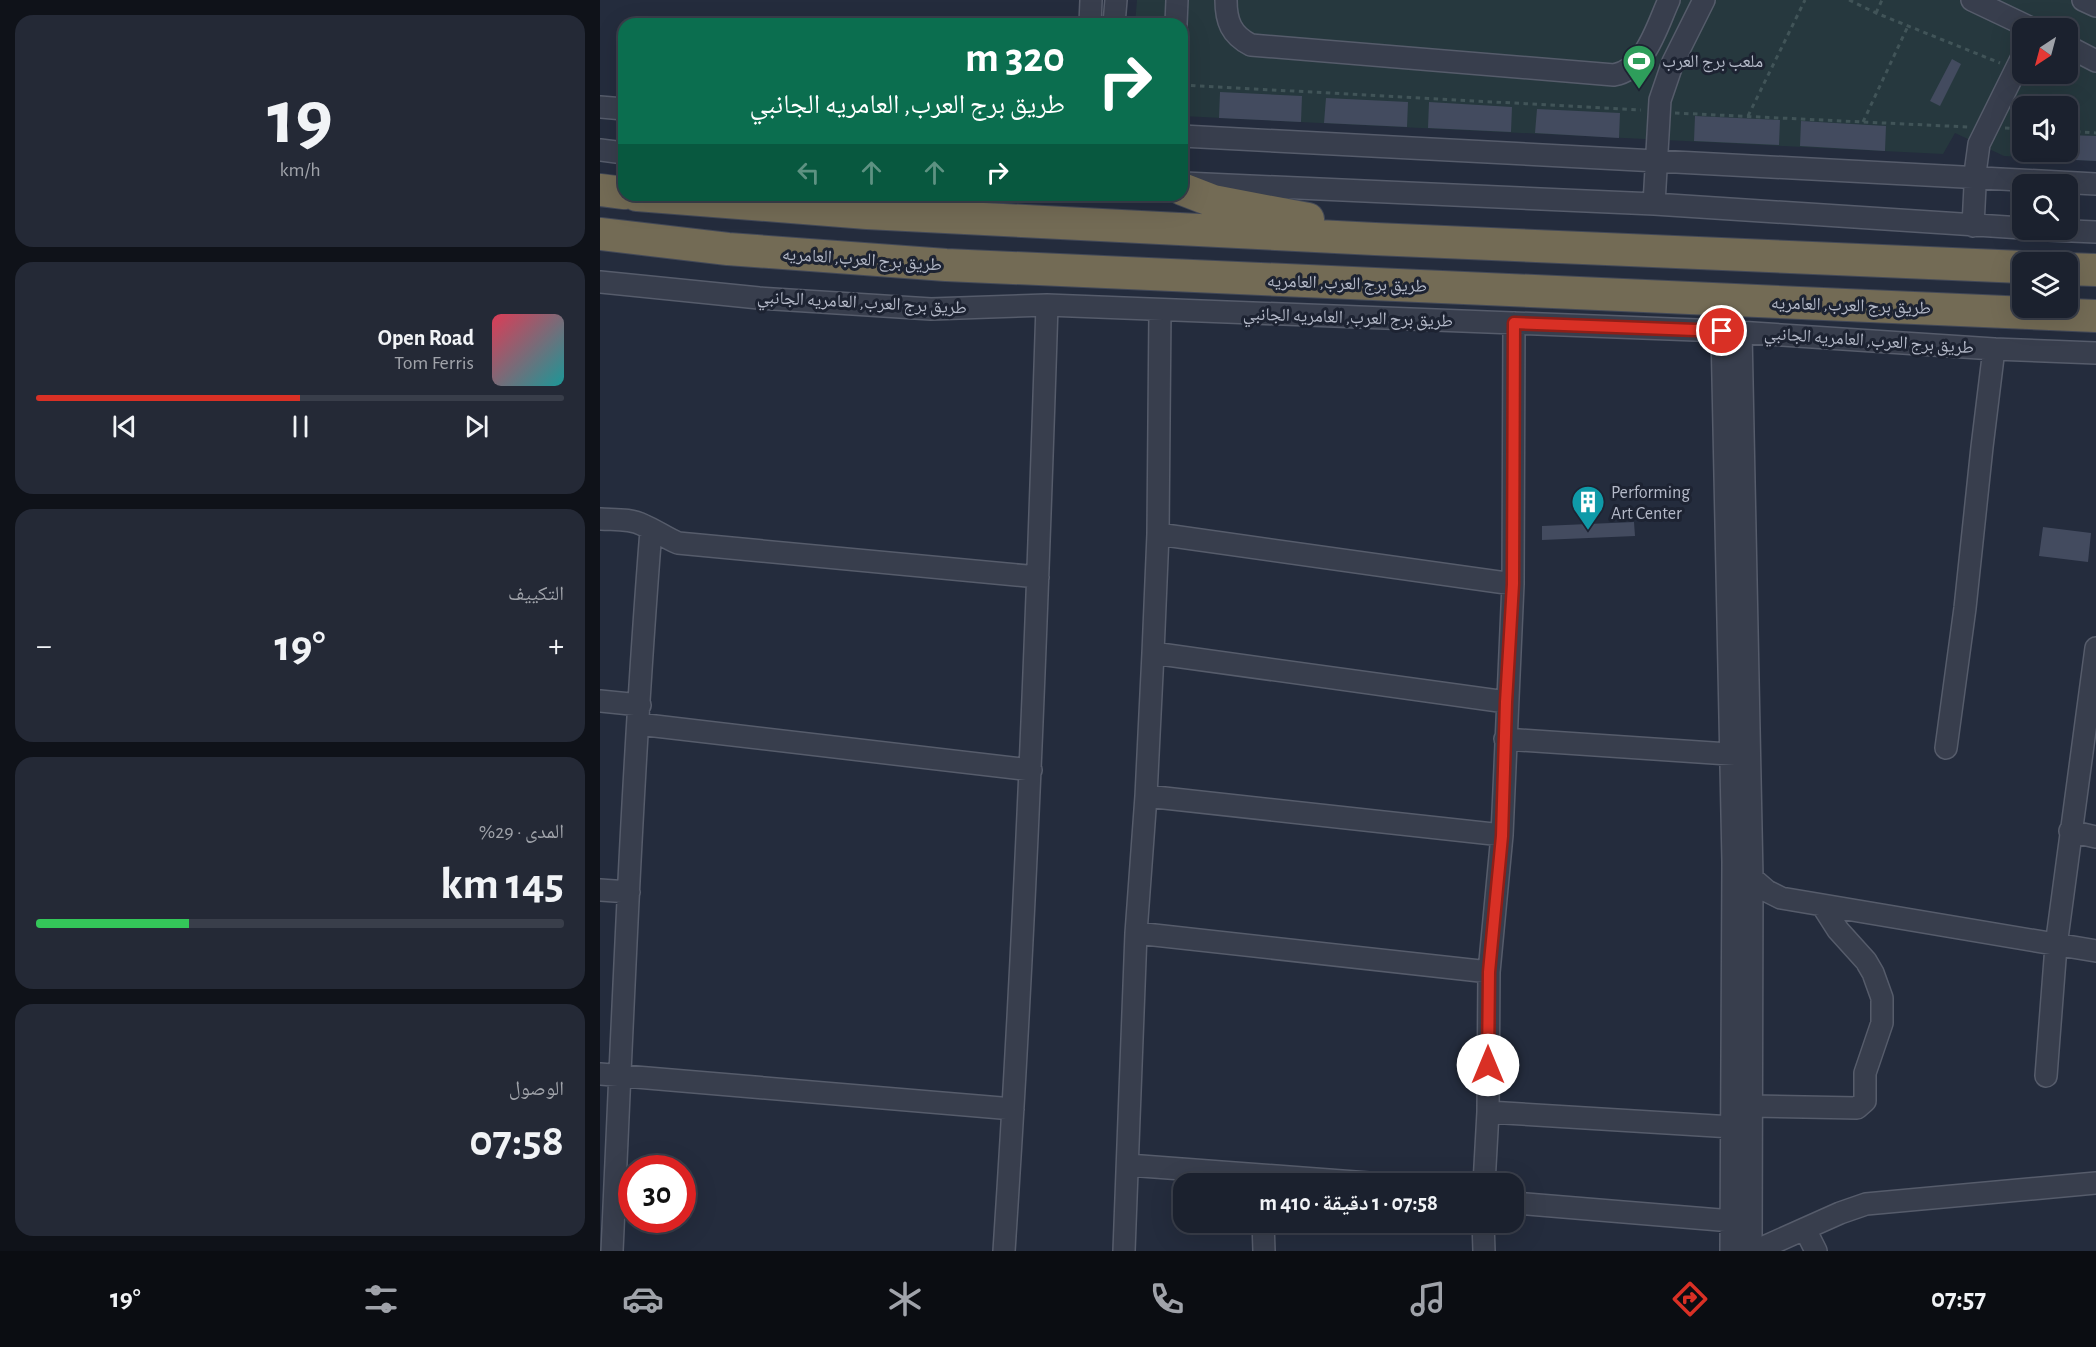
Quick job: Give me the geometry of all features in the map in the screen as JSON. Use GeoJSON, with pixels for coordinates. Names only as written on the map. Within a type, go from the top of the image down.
{"type":"FeatureCollection","features":[{"type":"Feature","properties":{"kind":"highway"},"geometry":{"type":"LineString","coordinates":[[600,190],[618,192]]}},
{"type":"Feature","properties":{"kind":"highway"},"geometry":{"type":"LineString","coordinates":[[1188,191],[1214,201],[1307,219],[1375,239]]}},
{"type":"Feature","properties":{"kind":"highway"},"geometry":{"type":"LineString","coordinates":[[714,201],[867,213],[1375,239],[2012,267]]}},
{"type":"Feature","properties":{"kind":"highway","name":"طريق برج العرب, العامريه"},"geometry":{"type":"LineString","coordinates":[[600,234],[728,249],[945,266],[2096,315]]}},
{"type":"Feature","properties":{"kind":"highway"},"geometry":{"type":"LineString","coordinates":[[2078,269],[2096,270]]}},
{"type":"Feature","properties":{"kind":"street"},"geometry":{"type":"LineString","coordinates":[[1090,18],[1091,0]]}},
{"type":"Feature","properties":{"kind":"street"},"geometry":{"type":"LineString","coordinates":[[1114,18],[1116,0]]}},
{"type":"Feature","properties":{"kind":"street"},"geometry":{"type":"LineString","coordinates":[[1176,18],[1177,0]]}},
{"type":"Feature","properties":{"kind":"street"},"geometry":{"type":"LineString","coordinates":[[1226,0],[1227,21],[1243,41],[1251,45],[1614,75],[1629,71],[1639,62],[1669,0]]}},
{"type":"Feature","properties":{"kind":"street"},"geometry":{"type":"LineString","coordinates":[[1654,204],[1658,111],[1668,74],[1704,0]]}},
{"type":"Feature","properties":{"kind":"street"},"geometry":{"type":"LineString","coordinates":[[1972,0],[2012,19]]}},
{"type":"Feature","properties":{"kind":"street"},"geometry":{"type":"LineString","coordinates":[[2083,0],[2096,6]]}},
{"type":"Feature","properties":{"kind":"street"},"geometry":{"type":"LineString","coordinates":[[2078,52],[2096,61]]}},
{"type":"Feature","properties":{"kind":"street"},"geometry":{"type":"LineString","coordinates":[[1973,226],[1977,154],[1986,127],[2012,77]]}},
{"type":"Feature","properties":{"kind":"street"},"geometry":{"type":"LineString","coordinates":[[600,107],[618,108]]}},
{"type":"Feature","properties":{"kind":"street"},"geometry":{"type":"LineString","coordinates":[[1188,136],[2096,184]]}},
{"type":"Feature","properties":{"kind":"street"},"geometry":{"type":"LineString","coordinates":[[600,150],[618,152]]}},
{"type":"Feature","properties":{"kind":"street"},"geometry":{"type":"LineString","coordinates":[[1188,183],[1654,204],[2012,228]]}},
{"type":"Feature","properties":{"kind":"street"},"geometry":{"type":"LineString","coordinates":[[2078,231],[2096,232]]}},
{"type":"Feature","properties":{"kind":"street","name":"طريق برج العرب, العامريه الجانبي"},"geometry":{"type":"LineString","coordinates":[[600,282],[759,298],[931,309],[1047,304],[1731,331],[1994,349],[2096,353]]}},
{"type":"Feature","properties":{"kind":"street"},"geometry":{"type":"LineString","coordinates":[[1004,1251],[1031,770],[1047,304]]}},
{"type":"Feature","properties":{"kind":"street"},"geometry":{"type":"LineString","coordinates":[[1124,1251],[1136,933],[1146,796],[1158,534],[1160,310]]}},
{"type":"Feature","properties":{"kind":"street"},"geometry":{"type":"LineString","coordinates":[[1485,1173],[1488,1112],[1489,972],[1502,836],[1506,702],[1513,584],[1514,323]]}},
{"type":"Feature","properties":{"kind":"street"},"geometry":{"type":"LineString","coordinates":[[1731,331],[1741,755],[1752,878],[1751,1106],[1741,1222],[1731,1251]]}},
{"type":"Feature","properties":{"kind":"street"},"geometry":{"type":"LineString","coordinates":[[1946,748],[1965,608],[1994,349]]}},
{"type":"Feature","properties":{"kind":"street"},"geometry":{"type":"LineString","coordinates":[[600,519],[628,520],[642,524],[678,543],[1038,577]]}},
{"type":"Feature","properties":{"kind":"street"},"geometry":{"type":"LineString","coordinates":[[612,1251],[610,1075],[629,892],[651,530]]}},
{"type":"Feature","properties":{"kind":"street"},"geometry":{"type":"LineString","coordinates":[[1158,534],[1513,584]]}},
{"type":"Feature","properties":{"kind":"street"},"geometry":{"type":"LineString","coordinates":[[2046,1076],[2056,946],[2096,648]]}},
{"type":"Feature","properties":{"kind":"street"},"geometry":{"type":"LineString","coordinates":[[1153,653],[1506,702]]}},
{"type":"Feature","properties":{"kind":"street"},"geometry":{"type":"LineString","coordinates":[[600,701],[639,715],[1031,770]]}},
{"type":"Feature","properties":{"kind":"street"},"geometry":{"type":"LineString","coordinates":[[1505,739],[1741,755]]}},
{"type":"Feature","properties":{"kind":"street"},"geometry":{"type":"LineString","coordinates":[[1741,755],[1733,862],[1732,1127],[1741,1222],[1753,1251],[1866,1204],[2096,1183]]}},
{"type":"Feature","properties":{"kind":"street"},"geometry":{"type":"LineString","coordinates":[[1146,796],[1502,836]]}},
{"type":"Feature","properties":{"kind":"street"},"geometry":{"type":"LineString","coordinates":[[2070,831],[2096,837]]}},
{"type":"Feature","properties":{"kind":"street"},"geometry":{"type":"LineString","coordinates":[[1733,862],[1767,891],[1781,898],[2096,951]]}},
{"type":"Feature","properties":{"kind":"street"},"geometry":{"type":"LineString","coordinates":[[600,890],[629,892]]}},
{"type":"Feature","properties":{"kind":"street"},"geometry":{"type":"LineString","coordinates":[[1751,1106],[1857,1107],[1865,1101],[1865,1073],[1882,1023],[1882,998],[1876,979],[1866,962],[1838,930],[1822,905]]}},
{"type":"Feature","properties":{"kind":"street"},"geometry":{"type":"LineString","coordinates":[[1136,933],[1489,972]]}},
{"type":"Feature","properties":{"kind":"street"},"geometry":{"type":"LineString","coordinates":[[610,1075],[1013,1109]]}},
{"type":"Feature","properties":{"kind":"street"},"geometry":{"type":"LineString","coordinates":[[1488,1112],[1732,1127]]}},
{"type":"Feature","properties":{"kind":"street"},"geometry":{"type":"LineString","coordinates":[[1128,1165],[1205,1173]]}},
{"type":"Feature","properties":{"kind":"street"},"geometry":{"type":"LineString","coordinates":[[1524,1204],[1741,1222]]}},
{"type":"Feature","properties":{"kind":"street"},"geometry":{"type":"LineString","coordinates":[[1805,1229],[1816,1251]]}},
{"type":"Feature","properties":{"kind":"street"},"geometry":{"type":"LineString","coordinates":[[1263,1233],[1263,1251]]}},
{"type":"Feature","properties":{"kind":"street"},"geometry":{"type":"LineString","coordinates":[[1483,1233],[1484,1251]]}},
{"type":"Feature","properties":{"kind":"path"},"geometry":{"type":"LineString","coordinates":[[1748,116],[1804,0]]}},
{"type":"Feature","properties":{"kind":"path"},"geometry":{"type":"LineString","coordinates":[[1849,0],[1908,26],[2012,61]]}},
{"type":"Feature","properties":{"kind":"path"},"geometry":{"type":"LineString","coordinates":[[1876,13],[1882,0]]}},
{"type":"Feature","properties":{"kind":"path"},"geometry":{"type":"LineString","coordinates":[[1863,122],[1908,26]]}},
{"type":"Feature","properties":{"kind":"path"},"geometry":{"type":"LineString","coordinates":[[1188,85],[2012,128]]}},
{"type":"Feature","properties":{"kind":"path"},"geometry":{"type":"LineString","coordinates":[[2078,132],[2096,133]]}},
{"type":"Feature","properties":{"kind":"shaded area","name":"ملعب برج العرب"},"geometry":{"type":"Polygon","coordinates":[[[1137,0],[2096,0],[2096,161],[2078,160],[2078,96],[2012,96],[2012,156],[2004,156],[1955,133],[1943,154],[1188,116],[1188,18],[1136,18],[1137,0]]]}},
{"type":"Feature","properties":{"kind":"building"},"geometry":{"type":"Polygon","coordinates":[[[1952,59],[1961,64],[1940,106],[1930,101],[1952,59]]]}},
{"type":"Feature","properties":{"kind":"building"},"geometry":{"type":"Polygon","coordinates":[[[1220,92],[1302,96],[1301,122],[1219,118],[1220,92]]]}},
{"type":"Feature","properties":{"kind":"building"},"geometry":{"type":"Polygon","coordinates":[[[1326,98],[1408,102],[1407,127],[1324,123],[1326,98]]]}},
{"type":"Feature","properties":{"kind":"building"},"geometry":{"type":"Polygon","coordinates":[[[1429,102],[1512,107],[1511,132],[1428,128],[1429,102]]]}},
{"type":"Feature","properties":{"kind":"building"},"geometry":{"type":"Polygon","coordinates":[[[1537,109],[1620,113],[1619,138],[1535,133],[1537,109]]]}},
{"type":"Feature","properties":{"kind":"building"},"geometry":{"type":"Polygon","coordinates":[[[1695,116],[1780,120],[1779,145],[1694,141],[1695,116]]]}},
{"type":"Feature","properties":{"kind":"building"},"geometry":{"type":"Polygon","coordinates":[[[1801,121],[1886,126],[1885,151],[1800,146],[1801,121]]]}},
{"type":"Feature","properties":{"kind":"building"},"geometry":{"type":"Polygon","coordinates":[[[2078,135],[2096,136],[2096,161],[2078,160],[2078,135]]]}},
{"type":"Feature","properties":{"kind":"building","name":"Performing Art Center"},"geometry":{"type":"Polygon","coordinates":[[[1634,522],[1635,536],[1542,540],[1542,526],[1634,522]]]}},
{"type":"Feature","properties":{"kind":"building"},"geometry":{"type":"Polygon","coordinates":[[[2043,527],[2091,533],[2088,562],[2039,556],[2043,527]]]}},
{"type":"Feature","properties":{"kind":"place","name":"ملعب برج العرب"},"geometry":{"type":"Point","coordinates":[1639,90]}},
{"type":"Feature","properties":{"kind":"place","name":"Performing Art Center"},"geometry":{"type":"Point","coordinates":[1588,531]}},
{"type":"Feature","properties":{"kind":"route"},"geometry":{"type":"LineString","coordinates":[[1488,1065],[1489,972],[1502,836],[1506,702],[1513,584],[1514,323],[1722,331]]}}]}
